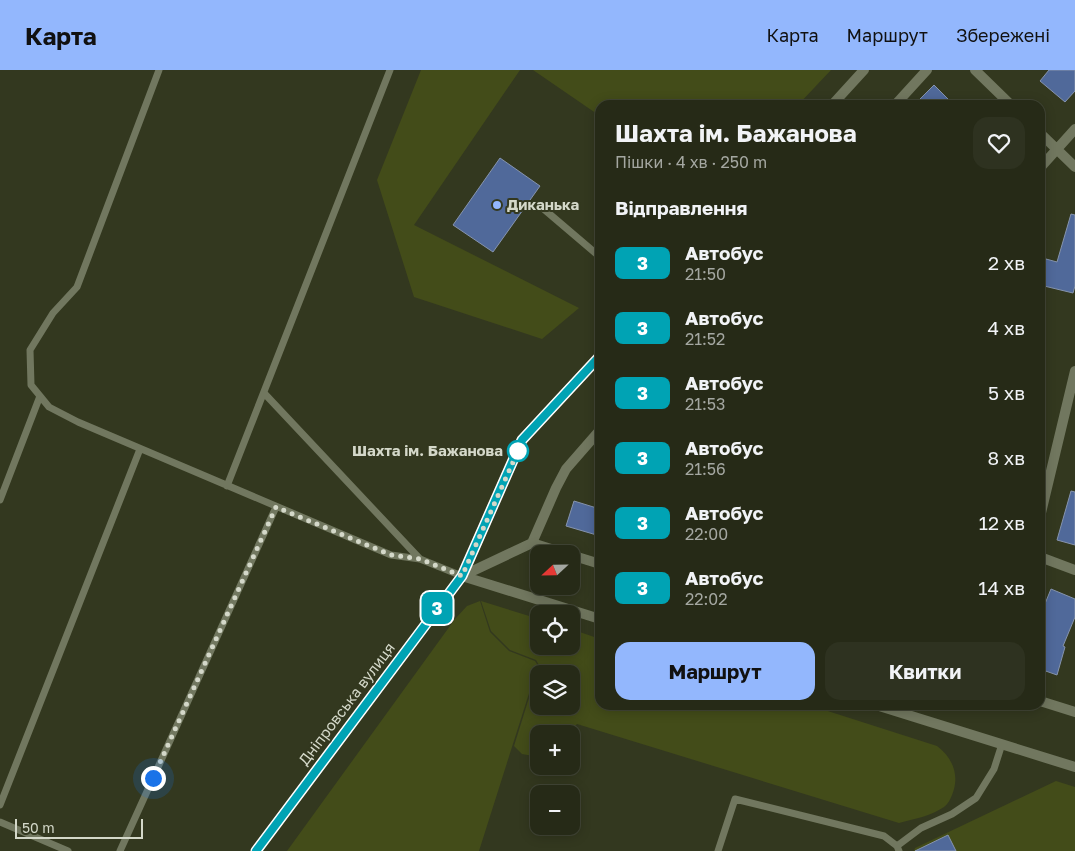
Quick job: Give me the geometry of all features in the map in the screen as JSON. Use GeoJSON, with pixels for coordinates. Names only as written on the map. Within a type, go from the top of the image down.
{"type":"FeatureCollection","features":[{"type":"Feature","properties":{"kind":"street"},"geometry":{"type":"LineString","coordinates":[[837,100],[864,70]]}},
{"type":"Feature","properties":{"kind":"street"},"geometry":{"type":"LineString","coordinates":[[899,100],[926,70]]}},
{"type":"Feature","properties":{"kind":"street"},"geometry":{"type":"LineString","coordinates":[[974,70],[1006,100]]}},
{"type":"Feature","properties":{"kind":"street"},"geometry":{"type":"LineString","coordinates":[[1045,163],[1075,129]]}},
{"type":"Feature","properties":{"kind":"street"},"geometry":{"type":"LineString","coordinates":[[1045,138],[1075,167]]}},
{"type":"Feature","properties":{"kind":"street","name":"Дніпровська вулиця"},"geometry":{"type":"LineString","coordinates":[[256,851],[462,576],[522,440],[595,361]]}},
{"type":"Feature","properties":{"kind":"street"},"geometry":{"type":"LineString","coordinates":[[1045,496],[1075,370]]}},
{"type":"Feature","properties":{"kind":"street"},"geometry":{"type":"LineString","coordinates":[[539,545],[532,543],[556,488],[566,469],[595,436]]}},
{"type":"Feature","properties":{"kind":"street","name":"Дніпровська вулиця"},"geometry":{"type":"LineString","coordinates":[[462,576],[532,543]]}},
{"type":"Feature","properties":{"kind":"street"},"geometry":{"type":"LineString","coordinates":[[580,558],[595,562]]}},
{"type":"Feature","properties":{"kind":"street"},"geometry":{"type":"LineString","coordinates":[[1045,559],[1075,570]]}},
{"type":"Feature","properties":{"kind":"street"},"geometry":{"type":"LineString","coordinates":[[462,576],[595,617]]}},
{"type":"Feature","properties":{"kind":"street"},"geometry":{"type":"LineString","coordinates":[[1045,703],[1075,712]]}},
{"type":"Feature","properties":{"kind":"street"},"geometry":{"type":"LineString","coordinates":[[892,710],[1075,767]]}},
{"type":"Feature","properties":{"kind":"lane"},"geometry":{"type":"LineString","coordinates":[[159,70],[77,287],[53,313],[30,350],[31,385],[48,407],[78,422],[391,555],[420,559],[462,576]]}},
{"type":"Feature","properties":{"kind":"lane"},"geometry":{"type":"LineString","coordinates":[[228,486],[390,70]]}},
{"type":"Feature","properties":{"kind":"lane"},"geometry":{"type":"LineString","coordinates":[[539,204],[595,253]]}},
{"type":"Feature","properties":{"kind":"lane"},"geometry":{"type":"LineString","coordinates":[[264,393],[420,559]]}},
{"type":"Feature","properties":{"kind":"lane"},"geometry":{"type":"LineString","coordinates":[[0,500],[40,396]]}},
{"type":"Feature","properties":{"kind":"lane"},"geometry":{"type":"LineString","coordinates":[[0,805],[140,449]]}},
{"type":"Feature","properties":{"kind":"lane"},"geometry":{"type":"LineString","coordinates":[[120,851],[276,507]]}},
{"type":"Feature","properties":{"kind":"lane"},"geometry":{"type":"LineString","coordinates":[[718,851],[735,799],[884,836],[898,848],[921,828],[952,814],[976,798],[994,769],[1002,744]]}},
{"type":"Feature","properties":{"kind":"lane"},"geometry":{"type":"LineString","coordinates":[[0,822],[68,851]]}},
{"type":"Feature","properties":{"kind":"green space"},"geometry":{"type":"Polygon","coordinates":[[[421,70],[520,70],[414,225],[579,308],[542,339],[414,297],[377,180],[421,70]]]}},
{"type":"Feature","properties":{"kind":"green space"},"geometry":{"type":"Polygon","coordinates":[[[533,70],[831,70],[803,100],[595,100],[595,113],[533,70]]]}},
{"type":"Feature","properties":{"kind":"green space"},"geometry":{"type":"Polygon","coordinates":[[[480,601],[490,632],[509,651],[535,661],[538,665],[530,665],[530,690],[479,851],[287,851],[455,619],[467,606],[480,601]]]}},
{"type":"Feature","properties":{"kind":"green space"},"geometry":{"type":"Polygon","coordinates":[[[481,601],[530,616],[530,655],[580,655],[580,632],[595,637],[595,710],[825,710],[937,746],[947,756],[954,768],[954,788],[947,805],[944,807],[934,813],[899,823],[577,724],[530,725],[530,755],[522,754],[514,746],[530,695],[530,715],[580,715],[580,665],[539,665],[536,660],[510,650],[491,631],[481,601]]]}},
{"type":"Feature","properties":{"kind":"green space"},"geometry":{"type":"Polygon","coordinates":[[[1056,781],[1075,787],[1075,851],[914,851],[915,848],[1056,781]]]}},
{"type":"Feature","properties":{"kind":"building"},"geometry":{"type":"Polygon","coordinates":[[[1049,70],[1075,70],[1075,91],[1065,102],[1040,81],[1049,70]]]}},
{"type":"Feature","properties":{"kind":"building"},"geometry":{"type":"Polygon","coordinates":[[[934,85],[949,100],[919,100],[934,85]]]}},
{"type":"Feature","properties":{"kind":"building","name":"Диканька"},"geometry":{"type":"Polygon","coordinates":[[[500,158],[540,186],[493,252],[453,225],[500,158]]]}},
{"type":"Feature","properties":{"kind":"building"},"geometry":{"type":"Polygon","coordinates":[[[1071,214],[1075,215],[1075,286],[1073,293],[1045,286],[1046,259],[1057,262],[1071,214]]]}},
{"type":"Feature","properties":{"kind":"building"},"geometry":{"type":"Polygon","coordinates":[[[1071,491],[1075,492],[1075,545],[1057,540],[1071,491]]]}},
{"type":"Feature","properties":{"kind":"building"},"geometry":{"type":"Polygon","coordinates":[[[574,501],[595,507],[595,535],[566,526],[574,501]]]}},
{"type":"Feature","properties":{"kind":"building"},"geometry":{"type":"Polygon","coordinates":[[[1051,589],[1075,599],[1075,617],[1063,646],[1065,647],[1057,675],[1045,671],[1045,604],[1051,589]]]}},
{"type":"Feature","properties":{"kind":"building"},"geometry":{"type":"Polygon","coordinates":[[[948,835],[956,851],[915,851],[948,835]]]}},
{"type":"Feature","properties":{"kind":"bus line","name":"3"},"geometry":{"type":"LineString","coordinates":[[256,851],[462,576],[522,440],[595,361]]}},
{"type":"Feature","properties":{"kind":"place","name":"Диканька"},"geometry":{"type":"Point","coordinates":[497,205]}},
{"type":"Feature","properties":{"kind":"place","name":"Шахта ім. Бажанова"},"geometry":{"type":"Point","coordinates":[518,451]}},
{"type":"Feature","properties":{"kind":"route"},"geometry":{"type":"LineString","coordinates":[[153,778],[276,507],[391,555],[420,559],[462,576],[518,451]]}}]}
